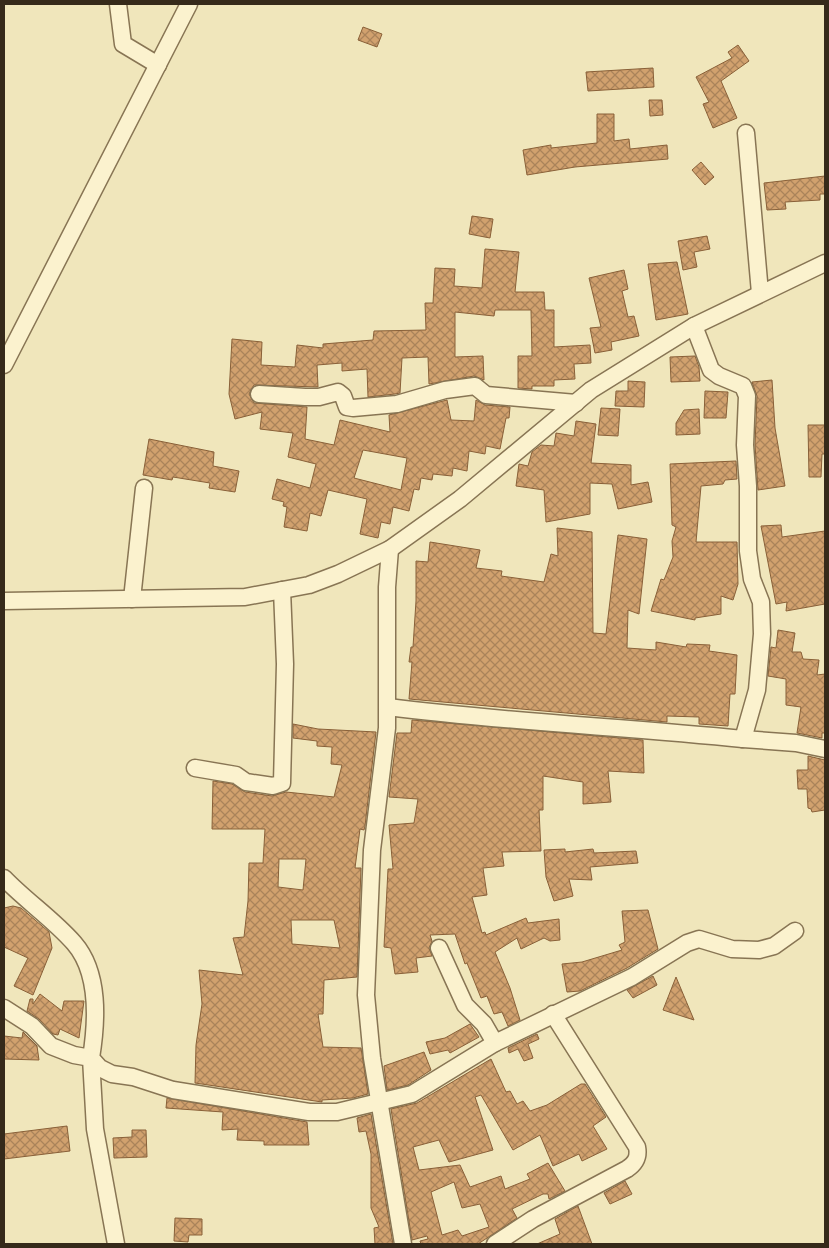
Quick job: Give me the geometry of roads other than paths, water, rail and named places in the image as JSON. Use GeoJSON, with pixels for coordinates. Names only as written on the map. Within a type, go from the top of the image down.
{"type":"FeatureCollection","features":[{"type":"Feature","properties":{"kind":"street"},"geometry":{"type":"LineString","coordinates":[[118,4],[123,44],[158,66]]}},
{"type":"Feature","properties":{"kind":"street"},"geometry":{"type":"LineString","coordinates":[[4,365],[189,4]]}},
{"type":"Feature","properties":{"kind":"street"},"geometry":{"type":"LineString","coordinates":[[746,133],[760,293]]}},
{"type":"Feature","properties":{"kind":"street"},"geometry":{"type":"LineString","coordinates":[[4,600],[245,597],[309,584],[338,574],[390,549],[460,498],[591,390],[694,326],[825,262]]}},
{"type":"Feature","properties":{"kind":"street"},"geometry":{"type":"LineString","coordinates":[[694,326],[711,370],[719,376],[743,386],[747,396],[745,444],[748,486],[748,551],[752,579],[761,602],[762,634],[756,690],[743,739]]}},
{"type":"Feature","properties":{"kind":"street"},"geometry":{"type":"LineString","coordinates":[[259,394],[318,397],[338,392],[343,396],[347,407],[353,408],[412,402],[445,390],[475,386],[486,395],[576,403]]}},
{"type":"Feature","properties":{"kind":"street"},"geometry":{"type":"LineString","coordinates":[[132,599],[144,488]]}},
{"type":"Feature","properties":{"kind":"street"},"geometry":{"type":"LineString","coordinates":[[390,549],[387,587],[388,707],[383,767],[372,850],[366,996],[372,1058],[403,1244]]}},
{"type":"Feature","properties":{"kind":"street"},"geometry":{"type":"LineString","coordinates":[[194,768],[236,775],[246,782],[273,786],[282,783],[286,664],[282,590]]}},
{"type":"Feature","properties":{"kind":"street"},"geometry":{"type":"LineString","coordinates":[[388,707],[474,718],[573,726],[640,728],[796,743],[825,749]]}},
{"type":"Feature","properties":{"kind":"street"},"geometry":{"type":"LineString","coordinates":[[4,878],[24,899],[75,945],[84,960],[95,995],[96,1025],[91,1058],[95,1129],[116,1244]]}},
{"type":"Feature","properties":{"kind":"street"},"geometry":{"type":"LineString","coordinates":[[4,1008],[32,1026],[51,1046],[74,1055],[91,1058],[100,1068],[112,1074],[133,1077],[173,1090],[309,1112],[337,1112],[412,1094],[495,1043],[632,977],[687,943],[699,939],[732,949],[759,950],[774,946],[795,931]]}},
{"type":"Feature","properties":{"kind":"street"},"geometry":{"type":"LineString","coordinates":[[439,948],[464,1006],[484,1024],[495,1043]]}},
{"type":"Feature","properties":{"kind":"street"},"geometry":{"type":"LineString","coordinates":[[495,1244],[533,1219],[634,1164],[638,1154],[637,1146],[553,1014]]}}]}
